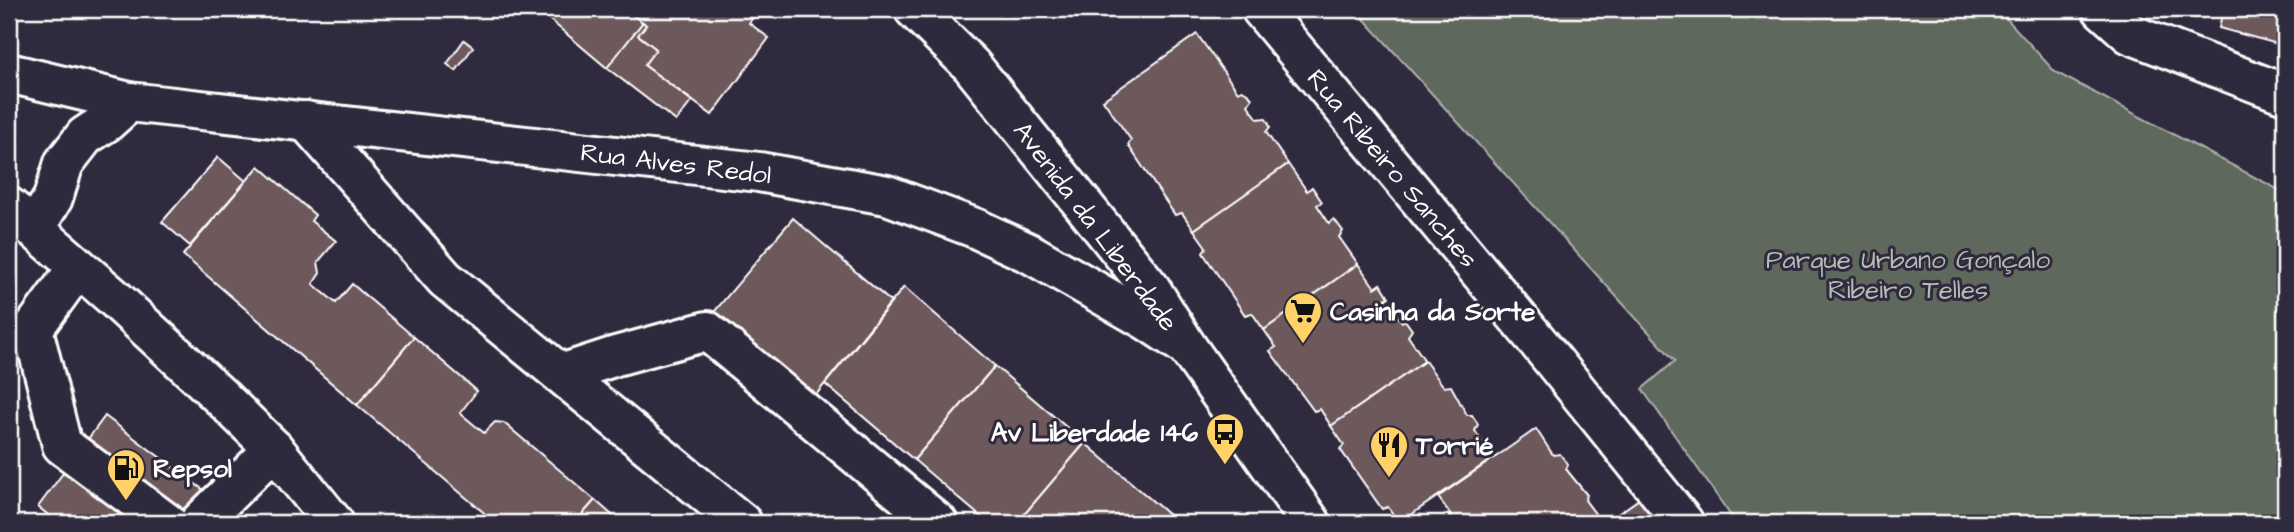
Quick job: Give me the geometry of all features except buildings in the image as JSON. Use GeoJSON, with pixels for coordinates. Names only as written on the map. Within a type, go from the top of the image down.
{"type":"FeatureCollection","features":[{"type":"Feature","properties":{"kind":"street","name":"Avenida da Liberdade"},"geometry":{"type":"LineString","coordinates":[[914,9],[971,65],[1151,289],[1188,348],[1311,523]]}},
{"type":"Feature","properties":{"kind":"street","name":"Rua Ribeiro Sanches"},"geometry":{"type":"LineString","coordinates":[[1261,9],[1538,342],[1684,523]]}},
{"type":"Feature","properties":{"kind":"street"},"geometry":{"type":"LineString","coordinates":[[2102,9],[2130,34],[2285,94]]}},
{"type":"Feature","properties":{"kind":"street","name":"Rua Alves Redol"},"geometry":{"type":"LineString","coordinates":[[9,73],[129,102],[760,172],[887,195],[975,228],[1031,254],[1146,320],[1188,348]]}},
{"type":"Feature","properties":{"kind":"street"},"geometry":{"type":"LineString","coordinates":[[129,102],[108,121],[85,136],[64,163],[53,198],[22,217],[176,355],[274,449],[334,523]]}},
{"type":"Feature","properties":{"kind":"street"},"geometry":{"type":"LineString","coordinates":[[306,121],[445,279],[742,523]]}},
{"type":"Feature","properties":{"kind":"street"},"geometry":{"type":"LineString","coordinates":[[78,267],[33,329],[62,445],[167,523]]}},
{"type":"Feature","properties":{"kind":"street"},"geometry":{"type":"LineString","coordinates":[[561,374],[707,331],[938,523]]}},
{"type":"Feature","properties":{"kind":"street"},"geometry":{"type":"LineString","coordinates":[[199,523],[274,449]]}},
{"type":"Feature","properties":{"kind":"green space","name":"Parque Urbano Gonçalo Ribeiro Telles"},"geometry":{"type":"Polygon","coordinates":[[[1355,9],[1998,9],[2055,72],[2285,193],[2285,523],[1736,523],[1642,389],[1675,361],[1355,9]]]}},
{"type":"Feature","properties":{"kind":"place","name":"Casinha da Sorte"},"geometry":{"type":"Point","coordinates":[1303,345]}},
{"type":"Feature","properties":{"kind":"place","name":"Av Liberdade 146"},"geometry":{"type":"Point","coordinates":[1225,466]}},
{"type":"Feature","properties":{"kind":"place","name":"Torrié"},"geometry":{"type":"Point","coordinates":[1389,479]}},
{"type":"Feature","properties":{"kind":"place","name":"Repsol"},"geometry":{"type":"Point","coordinates":[126,502]}}]}
